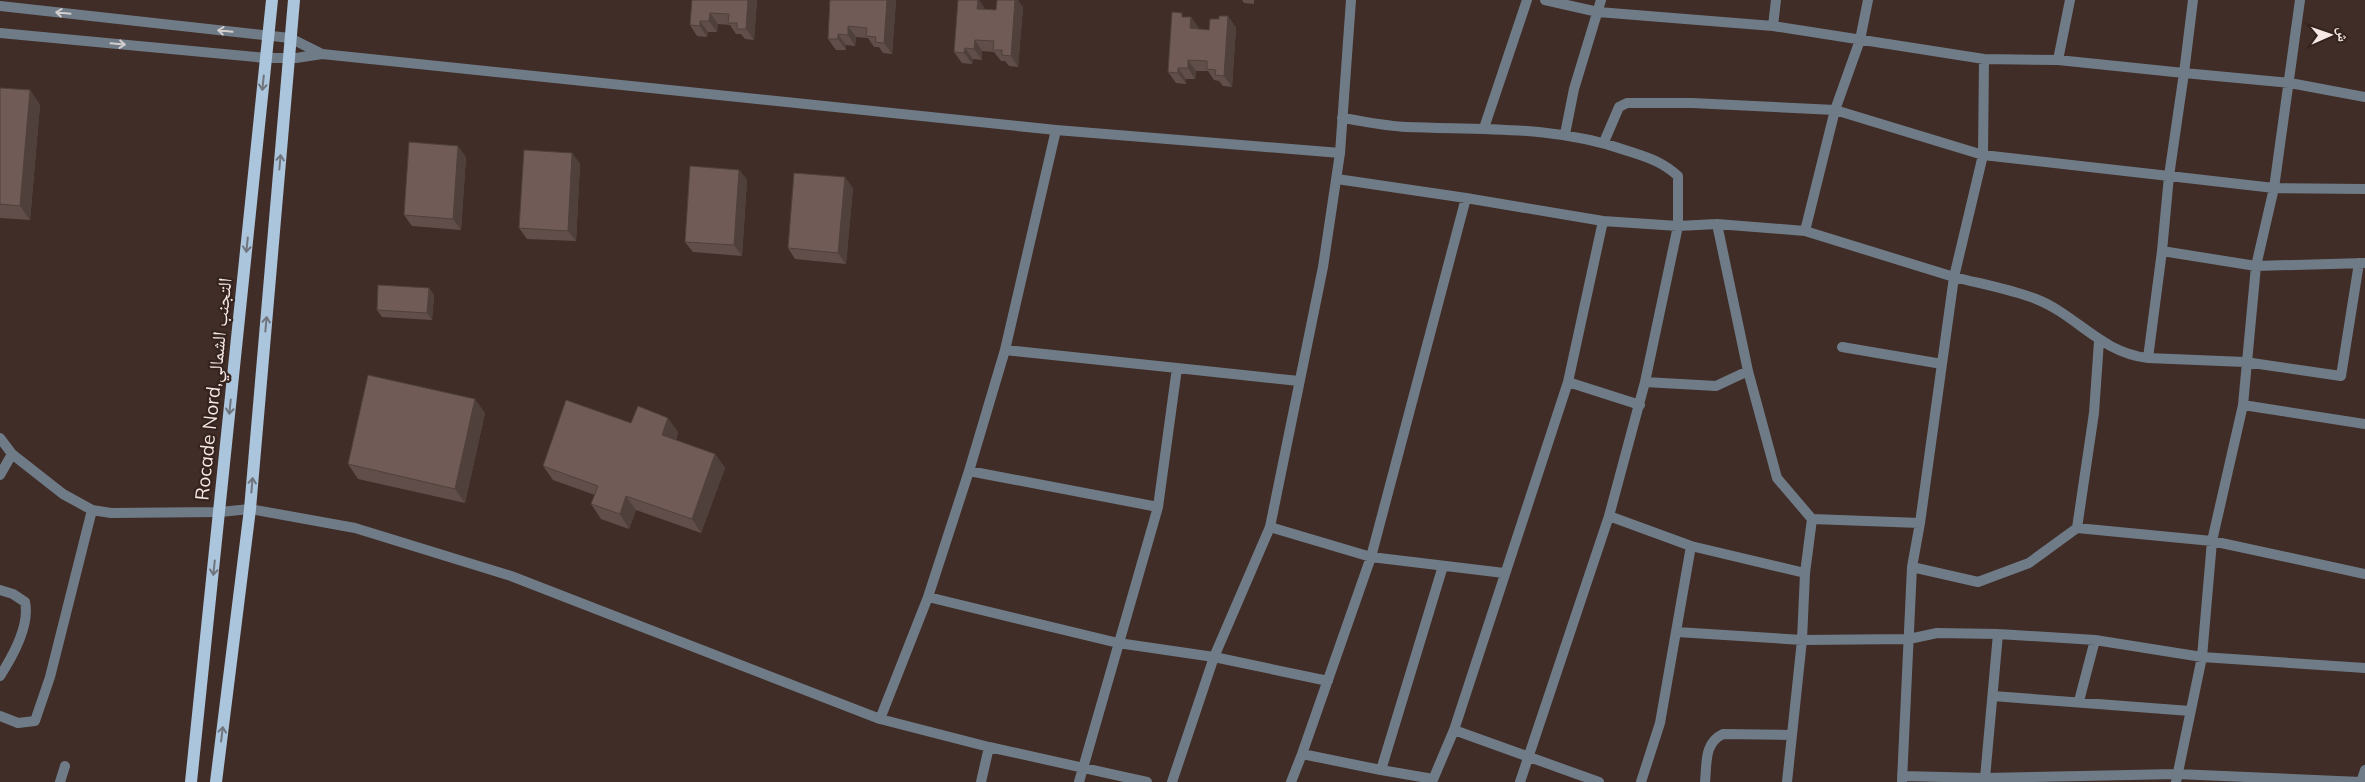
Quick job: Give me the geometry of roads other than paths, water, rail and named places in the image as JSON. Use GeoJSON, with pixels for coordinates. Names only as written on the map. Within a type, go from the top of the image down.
{"type":"FeatureCollection","features":[{"type":"Feature","properties":{"kind":"main road","name":"Rocade Nord,التجنب الشمالي"},"geometry":{"type":"LineString","coordinates":[[191,782],[272,0]]}},
{"type":"Feature","properties":{"kind":"main road"},"geometry":{"type":"LineString","coordinates":[[216,782],[250,509],[294,0]]}},
{"type":"Feature","properties":{"kind":"street"},"geometry":{"type":"LineString","coordinates":[[1172,782],[1214,657],[1270,527],[1323,267],[1337,179],[1352,0]]}},
{"type":"Feature","properties":{"kind":"street"},"geometry":{"type":"LineString","coordinates":[[1484,128],[1527,0]]}},
{"type":"Feature","properties":{"kind":"street"},"geometry":{"type":"LineString","coordinates":[[1545,0],[1598,12],[1773,26],[1984,59],[2058,60],[2290,83],[2365,97]]}},
{"type":"Feature","properties":{"kind":"street"},"geometry":{"type":"LineString","coordinates":[[1565,134],[1574,89],[1601,0]]}},
{"type":"Feature","properties":{"kind":"street"},"geometry":{"type":"LineString","coordinates":[[1773,26],[1776,0]]}},
{"type":"Feature","properties":{"kind":"street"},"geometry":{"type":"LineString","coordinates":[[1805,231],[1835,110],[1860,40],[1868,0]]}},
{"type":"Feature","properties":{"kind":"street"},"geometry":{"type":"LineString","coordinates":[[2058,60],[2070,0]]}},
{"type":"Feature","properties":{"kind":"street"},"geometry":{"type":"LineString","coordinates":[[2148,358],[2162,251],[2169,176],[2193,0]]}},
{"type":"Feature","properties":{"kind":"street"},"geometry":{"type":"LineString","coordinates":[[2176,778],[2202,656],[2212,541],[2243,405],[2256,266],[2274,188],[2300,0]]}},
{"type":"Feature","properties":{"kind":"street"},"geometry":{"type":"LineString","coordinates":[[0,6],[290,38],[322,54]]}},
{"type":"Feature","properties":{"kind":"street"},"geometry":{"type":"LineString","coordinates":[[0,33],[266,58],[289,59],[322,54],[1056,130],[1340,153]]}},
{"type":"Feature","properties":{"kind":"street"},"geometry":{"type":"LineString","coordinates":[[1984,59],[1983,155],[1954,277],[1920,524],[1912,567],[1902,779],[2176,778],[2362,782],[2365,770]]}},
{"type":"Feature","properties":{"kind":"street"},"geometry":{"type":"LineString","coordinates":[[1604,142],[1619,107],[1627,103],[1692,103],[1835,110],[1983,155],[2274,188],[2365,189]]}},
{"type":"Feature","properties":{"kind":"street"},"geometry":{"type":"LineString","coordinates":[[1342,118],[1404,127],[1484,128],[1565,134],[1604,142],[1664,164],[1678,176],[1678,226],[1640,405],[1609,516],[1520,782]]}},
{"type":"Feature","properties":{"kind":"street"},"geometry":{"type":"LineString","coordinates":[[880,719],[928,597],[970,471],[1005,350],[1056,130]]}},
{"type":"Feature","properties":{"kind":"street"},"geometry":{"type":"LineString","coordinates":[[1337,179],[1603,221],[1678,226],[1717,224],[1805,231],[1954,277],[2037,300],[2099,341],[2130,356],[2246,362],[2341,376],[2362,263],[2256,266],[2162,251]]}},
{"type":"Feature","properties":{"kind":"street"},"geometry":{"type":"LineString","coordinates":[[1290,782],[1302,754],[1371,558],[1466,198]]}},
{"type":"Feature","properties":{"kind":"street"},"geometry":{"type":"LineString","coordinates":[[1302,754],[1432,781],[1454,730],[1568,382],[1603,221]]}},
{"type":"Feature","properties":{"kind":"street"},"geometry":{"type":"LineString","coordinates":[[1717,224],[1748,371],[1777,478],[1812,519],[1920,524]]}},
{"type":"Feature","properties":{"kind":"street"},"geometry":{"type":"LineString","coordinates":[[2077,528],[2094,412],[2099,341]]}},
{"type":"Feature","properties":{"kind":"street"},"geometry":{"type":"LineString","coordinates":[[1842,347],[1942,364]]}},
{"type":"Feature","properties":{"kind":"street"},"geometry":{"type":"LineString","coordinates":[[1005,350],[1299,381]]}},
{"type":"Feature","properties":{"kind":"street"},"geometry":{"type":"LineString","coordinates":[[1079,782],[1158,507],[1177,368]]}},
{"type":"Feature","properties":{"kind":"street"},"geometry":{"type":"LineString","coordinates":[[1645,382],[1716,386],[1748,371]]}},
{"type":"Feature","properties":{"kind":"street"},"geometry":{"type":"LineString","coordinates":[[1568,382],[1640,405]]}},
{"type":"Feature","properties":{"kind":"street"},"geometry":{"type":"LineString","coordinates":[[2243,405],[2365,424]]}},
{"type":"Feature","properties":{"kind":"street"},"geometry":{"type":"LineString","coordinates":[[0,438],[12,454],[62,494],[92,510],[111,513],[220,512],[250,509],[355,528],[511,576],[880,719],[989,748],[1147,782]]}},
{"type":"Feature","properties":{"kind":"street"},"geometry":{"type":"LineString","coordinates":[[0,475],[12,454]]}},
{"type":"Feature","properties":{"kind":"street"},"geometry":{"type":"LineString","coordinates":[[970,471],[1158,507]]}},
{"type":"Feature","properties":{"kind":"street"},"geometry":{"type":"LineString","coordinates":[[0,716],[18,723],[35,721],[50,677],[92,510]]}},
{"type":"Feature","properties":{"kind":"street"},"geometry":{"type":"LineString","coordinates":[[1609,516],[1691,546],[1805,573]]}},
{"type":"Feature","properties":{"kind":"street"},"geometry":{"type":"LineString","coordinates":[[1787,782],[1802,640],[1805,573],[1812,519]]}},
{"type":"Feature","properties":{"kind":"street"},"geometry":{"type":"LineString","coordinates":[[1270,527],[1371,558],[1504,573]]}},
{"type":"Feature","properties":{"kind":"street"},"geometry":{"type":"LineString","coordinates":[[1912,567],[1978,582],[2029,563],[2077,528],[2212,541],[2365,574]]}},
{"type":"Feature","properties":{"kind":"street"},"geometry":{"type":"LineString","coordinates":[[1641,782],[1660,723],[1691,546]]}},
{"type":"Feature","properties":{"kind":"street"},"geometry":{"type":"LineString","coordinates":[[1381,770],[1442,566]]}},
{"type":"Feature","properties":{"kind":"street"},"geometry":{"type":"LineString","coordinates":[[0,590],[13,594],[25,602],[26,609],[20,635],[9,662],[0,676]]}},
{"type":"Feature","properties":{"kind":"street"},"geometry":{"type":"LineString","coordinates":[[928,597],[1118,643],[1214,657],[1328,681]]}},
{"type":"Feature","properties":{"kind":"street"},"geometry":{"type":"LineString","coordinates":[[1677,632],[1802,640],[1909,639],[1937,633],[1998,634],[2095,640],[2202,656],[2365,668]]}},
{"type":"Feature","properties":{"kind":"street"},"geometry":{"type":"LineString","coordinates":[[1985,778],[1998,634]]}},
{"type":"Feature","properties":{"kind":"street"},"geometry":{"type":"LineString","coordinates":[[2079,701],[2095,640]]}},
{"type":"Feature","properties":{"kind":"street"},"geometry":{"type":"LineString","coordinates":[[1993,696],[2079,701],[2190,711]]}},
{"type":"Feature","properties":{"kind":"street"},"geometry":{"type":"LineString","coordinates":[[1454,730],[1599,782]]}},
{"type":"Feature","properties":{"kind":"street"},"geometry":{"type":"LineString","coordinates":[[1705,782],[1709,745],[1714,738],[1723,734],[1791,735]]}},
{"type":"Feature","properties":{"kind":"street"},"geometry":{"type":"LineString","coordinates":[[981,782],[989,748]]}},
{"type":"Feature","properties":{"kind":"street"},"geometry":{"type":"LineString","coordinates":[[60,782],[65,766]]}}]}
